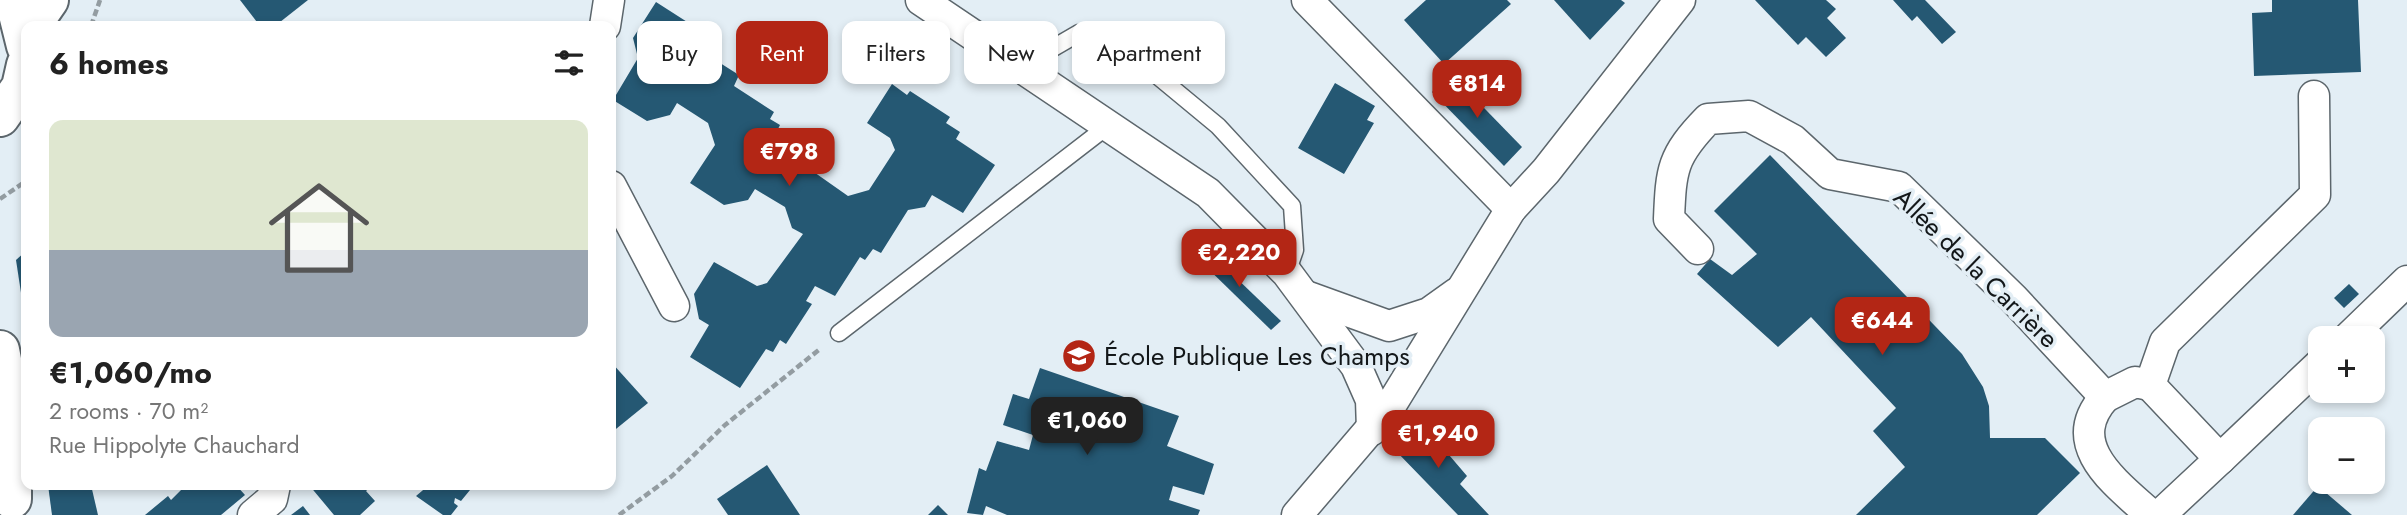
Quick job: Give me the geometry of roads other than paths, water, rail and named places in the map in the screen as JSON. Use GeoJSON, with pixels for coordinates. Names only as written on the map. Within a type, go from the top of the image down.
{"type":"FeatureCollection","features":[{"type":"Feature","properties":{"kind":"main road"},"geometry":{"type":"LineString","coordinates":[[10,0],[21,21]]}},
{"type":"Feature","properties":{"kind":"main road"},"geometry":{"type":"LineString","coordinates":[[34,21],[49,0]]}},
{"type":"Feature","properties":{"kind":"main road"},"geometry":{"type":"LineString","coordinates":[[0,117],[21,87]]}},
{"type":"Feature","properties":{"kind":"main road"},"geometry":{"type":"LineString","coordinates":[[0,350],[13,410],[9,494]]}},
{"type":"Feature","properties":{"kind":"street"},"geometry":{"type":"LineString","coordinates":[[606,21],[609,0]]}},
{"type":"Feature","properties":{"kind":"street"},"geometry":{"type":"LineString","coordinates":[[921,0],[964,28]]}},
{"type":"Feature","properties":{"kind":"street"},"geometry":{"type":"LineString","coordinates":[[1307,0],[1511,209]]}},
{"type":"Feature","properties":{"kind":"street"},"geometry":{"type":"LineString","coordinates":[[1297,515],[1372,430],[1511,209],[1546,171],[1680,0]]}},
{"type":"Feature","properties":{"kind":"street"},"geometry":{"type":"LineString","coordinates":[[1049,84],[1208,193],[1296,285],[1356,366],[1371,400],[1372,430]]}},
{"type":"Feature","properties":{"kind":"street"},"geometry":{"type":"LineString","coordinates":[[2150,385],[2165,342],[2315,195],[2314,96]]}},
{"type":"Feature","properties":{"kind":"street","name":"Allée de la Carrière"},"geometry":{"type":"LineString","coordinates":[[1698,249],[1669,219],[1671,170],[1686,141],[1708,119],[1749,116],[1793,141],[1830,174],[1899,187],[2013,298],[2105,397]]}},
{"type":"Feature","properties":{"kind":"street"},"geometry":{"type":"LineString","coordinates":[[616,196],[674,306]]}},
{"type":"Feature","properties":{"kind":"street"},"geometry":{"type":"LineString","coordinates":[[2360,326],[2407,281]]}},
{"type":"Feature","properties":{"kind":"street"},"geometry":{"type":"LineString","coordinates":[[1296,285],[1389,326],[1429,313],[1461,290]]}},
{"type":"Feature","properties":{"kind":"street"},"geometry":{"type":"LineString","coordinates":[[2160,515],[2308,375]]}},
{"type":"Feature","properties":{"kind":"street"},"geometry":{"type":"LineString","coordinates":[[2151,515],[2095,458],[2088,441],[2088,425],[2093,411],[2105,397],[2135,382],[2150,385],[2220,458]]}},
{"type":"Feature","properties":{"kind":"street"},"geometry":{"type":"LineString","coordinates":[[253,515],[272,499],[274,490]]}},
{"type":"Feature","properties":{"kind":"lane"},"geometry":{"type":"LineString","coordinates":[[1058,45],[1079,33],[1131,54],[1218,126],[1292,206],[1296,285]]}},
{"type":"Feature","properties":{"kind":"lane"},"geometry":{"type":"LineString","coordinates":[[839,333],[1109,125]]}},
{"type":"Feature","properties":{"kind":"place","name":"École Publique Les Champs"},"geometry":{"type":"Point","coordinates":[1079,356]}}]}
